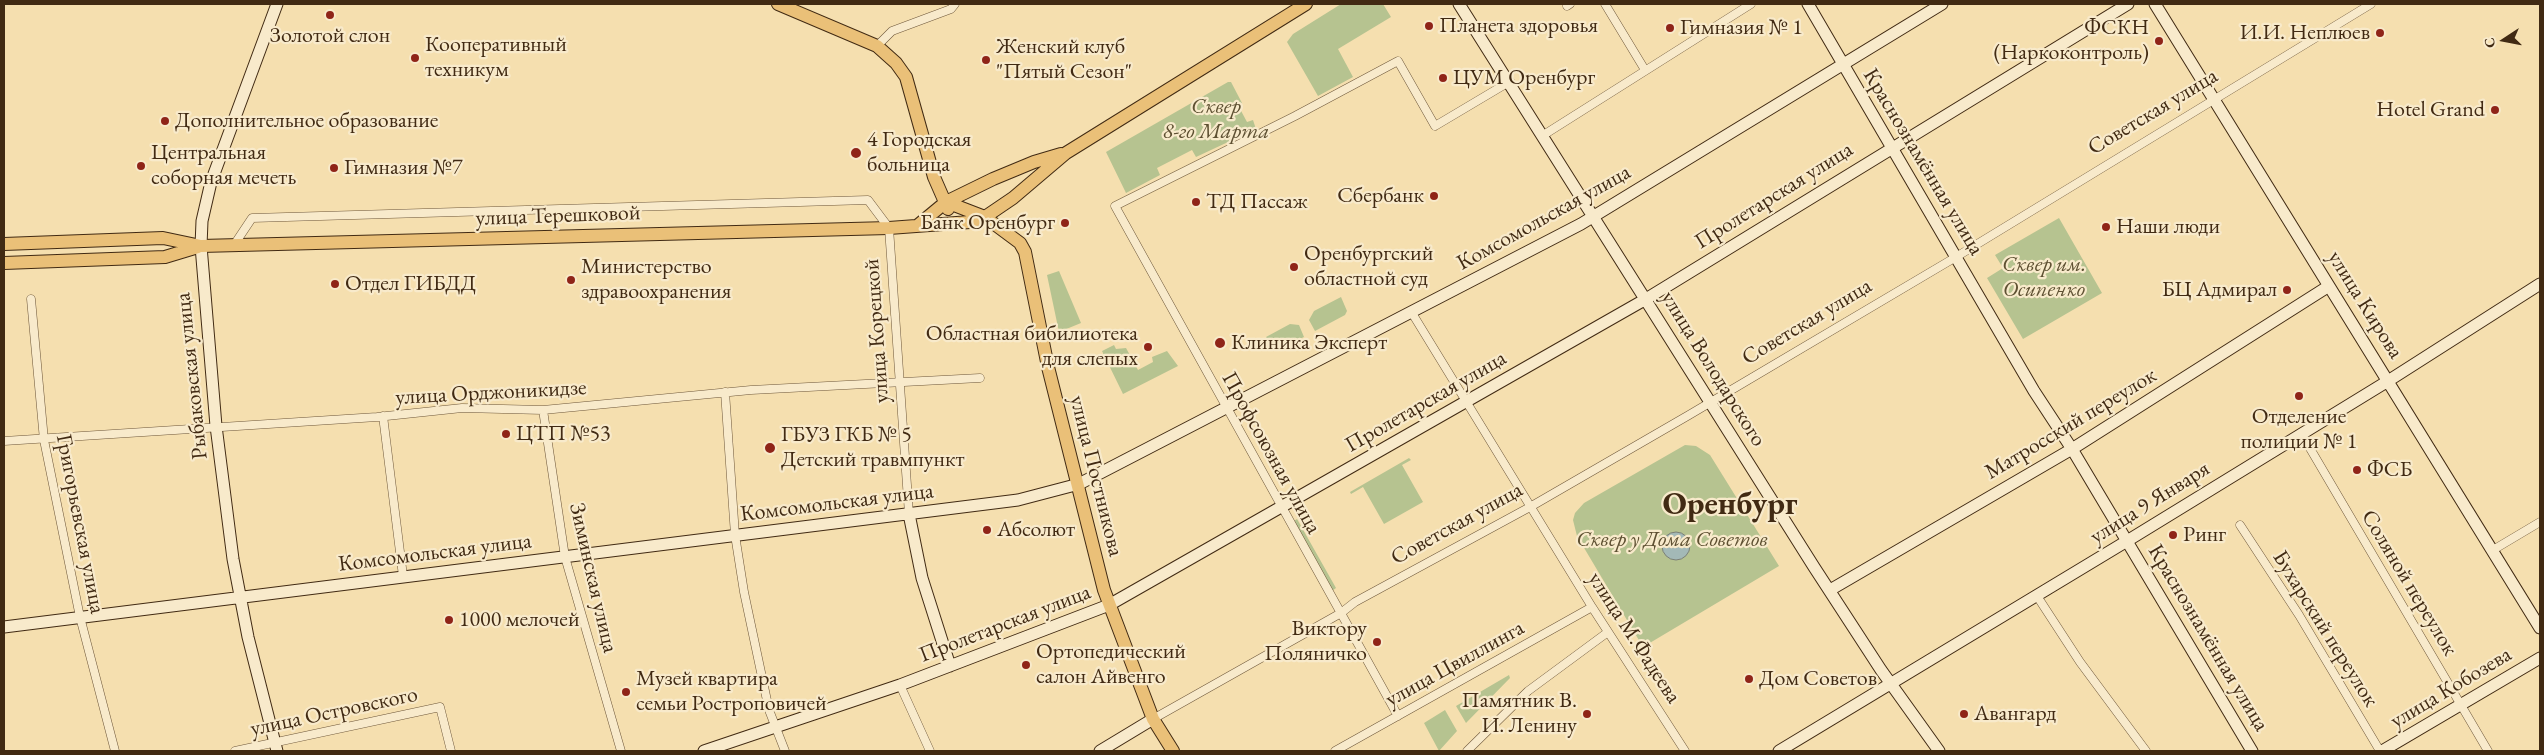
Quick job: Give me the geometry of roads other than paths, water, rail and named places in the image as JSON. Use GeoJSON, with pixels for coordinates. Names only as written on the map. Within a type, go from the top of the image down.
{"type":"FeatureCollection","features":[{"type":"Feature","properties":{"kind":"main road","name":"Рыбаковская улица"},"geometry":{"type":"LineString","coordinates":[[276,746],[240,598],[216,426],[201,246],[202,221],[211,182],[277,4]]}},
{"type":"Feature","properties":{"kind":"main road"},"geometry":{"type":"LineString","coordinates":[[778,4],[877,46],[896,63],[906,76],[934,177],[946,202],[951,225]]}},
{"type":"Feature","properties":{"kind":"main road"},"geometry":{"type":"LineString","coordinates":[[985,217],[1013,198],[1066,153],[1306,4]]}},
{"type":"Feature","properties":{"kind":"main road","name":"улица Володарского"},"geometry":{"type":"LineString","coordinates":[[1459,4],[1830,590],[1939,751]]}},
{"type":"Feature","properties":{"kind":"main road","name":"Краснознамённая улица"},"geometry":{"type":"LineString","coordinates":[[1808,4],[2034,391],[2072,449],[2252,751]]}},
{"type":"Feature","properties":{"kind":"main road","name":"Комсомольская улица"},"geometry":{"type":"LineString","coordinates":[[4,626],[1018,500],[1079,484],[1412,313],[1594,216],[1942,4]]}},
{"type":"Feature","properties":{"kind":"main road","name":"Пролетарская улица"},"geometry":{"type":"LineString","coordinates":[[704,751],[900,685],[1109,605],[1646,299],[1891,147],[2128,4]]}},
{"type":"Feature","properties":{"kind":"main road","name":"улица Кирова"},"geometry":{"type":"LineString","coordinates":[[2156,4],[2540,628]]}},
{"type":"Feature","properties":{"kind":"main road"},"geometry":{"type":"LineString","coordinates":[[918,226],[946,202],[1010,172],[1066,153]]}},
{"type":"Feature","properties":{"kind":"main road","name":"улица Постникова"},"geometry":{"type":"LineString","coordinates":[[946,202],[985,217],[1020,243],[1025,252],[1048,367],[1109,605],[1153,719],[1173,751]]}},
{"type":"Feature","properties":{"kind":"main road","name":"улица Терешковой"},"geometry":{"type":"LineString","coordinates":[[4,244],[164,238],[201,246],[889,228],[951,225],[985,217]]}},
{"type":"Feature","properties":{"kind":"main road","name":"улица Терешковой"},"geometry":{"type":"LineString","coordinates":[[4,263],[164,257],[201,246]]}},
{"type":"Feature","properties":{"kind":"main road","name":"улица 9 Января"},"geometry":{"type":"LineString","coordinates":[[1779,751],[1794,747],[1892,684],[2388,381],[2540,284]]}},
{"type":"Feature","properties":{"kind":"main road","name":"Матросский переулок"},"geometry":{"type":"LineString","coordinates":[[1830,590],[2072,449],[2329,286]]}},
{"type":"Feature","properties":{"kind":"main road","name":"улица Корецкой"},"geometry":{"type":"LineString","coordinates":[[909,514],[922,578],[950,666]]}},
{"type":"Feature","properties":{"kind":"main road","name":"улица Кобозева"},"geometry":{"type":"LineString","coordinates":[[2381,751],[2461,706],[2540,658]]}},
{"type":"Feature","properties":{"kind":"main road","name":"Советская улица"},"geometry":{"type":"LineString","coordinates":[[1100,751],[1153,719]]}},
{"type":"Feature","properties":{"kind":"street"},"geometry":{"type":"LineString","coordinates":[[877,46],[892,30],[951,9],[955,4]]}},
{"type":"Feature","properties":{"kind":"street"},"geometry":{"type":"LineString","coordinates":[[1606,4],[1646,70]]}},
{"type":"Feature","properties":{"kind":"street"},"geometry":{"type":"LineString","coordinates":[[1542,136],[1751,4]]}},
{"type":"Feature","properties":{"kind":"street","name":"Советская улица"},"geometry":{"type":"LineString","coordinates":[[1153,719],[1341,613],[1355,602],[1530,507],[1710,402],[1956,257],[2371,4]]}},
{"type":"Feature","properties":{"kind":"street","name":"Профсоюзная улица"},"geometry":{"type":"LineString","coordinates":[[1398,716],[1225,409],[1115,206],[1295,116],[1398,61],[1435,126],[1509,82]]}},
{"type":"Feature","properties":{"kind":"street"},"geometry":{"type":"LineString","coordinates":[[234,245],[252,218],[868,200],[889,228]]}},
{"type":"Feature","properties":{"kind":"street","name":"улица Корецкой"},"geometry":{"type":"LineString","coordinates":[[889,228],[909,514]]}},
{"type":"Feature","properties":{"kind":"street","name":"Григорьевская улица"},"geometry":{"type":"LineString","coordinates":[[31,299],[44,440],[80,616],[115,751]]}},
{"type":"Feature","properties":{"kind":"street","name":"улица М.Фадеева"},"geometry":{"type":"LineString","coordinates":[[1412,313],[1592,607],[1685,751]]}},
{"type":"Feature","properties":{"kind":"street","name":"улица Орджоникидзе"},"geometry":{"type":"LineString","coordinates":[[4,441],[44,440],[216,426],[383,416],[462,408],[543,410],[725,392],[980,378]]}},
{"type":"Feature","properties":{"kind":"street"},"geometry":{"type":"LineString","coordinates":[[725,392],[735,535],[757,657],[775,727],[785,751]]}},
{"type":"Feature","properties":{"kind":"street","name":"Зиминская улица"},"geometry":{"type":"LineString","coordinates":[[543,410],[565,557],[620,751]]}},
{"type":"Feature","properties":{"kind":"street"},"geometry":{"type":"LineString","coordinates":[[383,416],[403,576]]}},
{"type":"Feature","properties":{"kind":"street","name":"Соляной переулок"},"geometry":{"type":"LineString","coordinates":[[2301,433],[2488,751]]}},
{"type":"Feature","properties":{"kind":"street"},"geometry":{"type":"LineString","coordinates":[[2493,550],[2540,522]]}},
{"type":"Feature","properties":{"kind":"street","name":"Бухарский переулок"},"geometry":{"type":"LineString","coordinates":[[2240,525],[2298,615],[2381,751]]}},
{"type":"Feature","properties":{"kind":"street"},"geometry":{"type":"LineString","coordinates":[[2037,596],[2080,662],[2146,751]]}},
{"type":"Feature","properties":{"kind":"street","name":"улица Цвиллинга"},"geometry":{"type":"LineString","coordinates":[[1336,751],[1592,607]]}},
{"type":"Feature","properties":{"kind":"street"},"geometry":{"type":"LineString","coordinates":[[1467,751],[1528,691],[1608,632]]}},
{"type":"Feature","properties":{"kind":"street"},"geometry":{"type":"LineString","coordinates":[[900,685],[930,751]]}},
{"type":"Feature","properties":{"kind":"street","name":"улица Островского"},"geometry":{"type":"LineString","coordinates":[[235,751],[276,746],[440,707],[451,751]]}},
{"type":"Feature","properties":{"kind":"water"},"geometry":{"type":"Polygon","coordinates":[[[1676,532],[1686,536],[1690,546],[1686,556],[1676,560],[1666,556],[1662,546],[1666,536],[1676,532]]]}},
{"type":"Feature","properties":{"kind":"place","name":"Золотой слон"},"geometry":{"type":"Point","coordinates":[330,15]}},
{"type":"Feature","properties":{"kind":"place","name":"Планета здоровья"},"geometry":{"type":"Point","coordinates":[1429,26]}},
{"type":"Feature","properties":{"kind":"place","name":"Гимназия № 1"},"geometry":{"type":"Point","coordinates":[1670,28]}},
{"type":"Feature","properties":{"kind":"place","name":"И.И. Неплюев"},"geometry":{"type":"Point","coordinates":[2380,33]}},
{"type":"Feature","properties":{"kind":"place","name":"ФСКН (Наркоконтроль)"},"geometry":{"type":"Point","coordinates":[2159,41]}},
{"type":"Feature","properties":{"kind":"place","name":"Кооперативный техникум"},"geometry":{"type":"Point","coordinates":[415,58]}},
{"type":"Feature","properties":{"kind":"place","name":"Женский клуб \"Пятый Сезон\""},"geometry":{"type":"Point","coordinates":[986,60]}},
{"type":"Feature","properties":{"kind":"place","name":"ЦУМ Оренбург"},"geometry":{"type":"Point","coordinates":[1443,78]}},
{"type":"Feature","properties":{"kind":"place","name":"Hotel Grand"},"geometry":{"type":"Point","coordinates":[2495,110]}},
{"type":"Feature","properties":{"kind":"place","name":"Дополнительное образование"},"geometry":{"type":"Point","coordinates":[165,121]}},
{"type":"Feature","properties":{"kind":"place","name":"4 Городская больница"},"geometry":{"type":"Point","coordinates":[856,153]}},
{"type":"Feature","properties":{"kind":"place","name":"Центральная соборная мечеть"},"geometry":{"type":"Point","coordinates":[141,166]}},
{"type":"Feature","properties":{"kind":"place","name":"Гимназия №7"},"geometry":{"type":"Point","coordinates":[334,168]}},
{"type":"Feature","properties":{"kind":"place","name":"Сбербанк"},"geometry":{"type":"Point","coordinates":[1434,196]}},
{"type":"Feature","properties":{"kind":"place","name":"ТД Пассаж"},"geometry":{"type":"Point","coordinates":[1196,202]}},
{"type":"Feature","properties":{"kind":"place","name":"Банк Оренбург"},"geometry":{"type":"Point","coordinates":[1065,223]}},
{"type":"Feature","properties":{"kind":"place","name":"Наши люди"},"geometry":{"type":"Point","coordinates":[2106,227]}},
{"type":"Feature","properties":{"kind":"place","name":"Оренбургский областной суд"},"geometry":{"type":"Point","coordinates":[1294,267]}},
{"type":"Feature","properties":{"kind":"place","name":"Министерство здравоохранения"},"geometry":{"type":"Point","coordinates":[571,280]}},
{"type":"Feature","properties":{"kind":"place","name":"Отдел ГИБДД"},"geometry":{"type":"Point","coordinates":[335,284]}},
{"type":"Feature","properties":{"kind":"place","name":"БЦ Адмирал"},"geometry":{"type":"Point","coordinates":[2287,290]}},
{"type":"Feature","properties":{"kind":"place","name":"Клиника Эксперт"},"geometry":{"type":"Point","coordinates":[1220,343]}},
{"type":"Feature","properties":{"kind":"place","name":"Областная бибилиотека для слепых"},"geometry":{"type":"Point","coordinates":[1148,347]}},
{"type":"Feature","properties":{"kind":"place","name":"Отделение полиции № 1"},"geometry":{"type":"Point","coordinates":[2299,396]}},
{"type":"Feature","properties":{"kind":"place","name":"ЦТП №53"},"geometry":{"type":"Point","coordinates":[506,434]}},
{"type":"Feature","properties":{"kind":"place","name":"ГБУЗ ГКБ № 5 Детский травмпункт"},"geometry":{"type":"Point","coordinates":[770,448]}},
{"type":"Feature","properties":{"kind":"place","name":"ФСБ"},"geometry":{"type":"Point","coordinates":[2357,470]}},
{"type":"Feature","properties":{"kind":"place","name":"Абсолют"},"geometry":{"type":"Point","coordinates":[987,530]}},
{"type":"Feature","properties":{"kind":"place","name":"Ринг"},"geometry":{"type":"Point","coordinates":[2173,535]}},
{"type":"Feature","properties":{"kind":"place","name":"1000 мелочей"},"geometry":{"type":"Point","coordinates":[449,620]}},
{"type":"Feature","properties":{"kind":"place","name":"Виктору Поляничко"},"geometry":{"type":"Point","coordinates":[1377,642]}},
{"type":"Feature","properties":{"kind":"place","name":"Ортопедический салон Айвенго"},"geometry":{"type":"Point","coordinates":[1026,665]}},
{"type":"Feature","properties":{"kind":"place","name":"Дом Советов"},"geometry":{"type":"Point","coordinates":[1749,679]}},
{"type":"Feature","properties":{"kind":"place","name":"Музей квартира семьи Ростроповичей"},"geometry":{"type":"Point","coordinates":[626,692]}},
{"type":"Feature","properties":{"kind":"place","name":"Памятник В. И. Ленину"},"geometry":{"type":"Point","coordinates":[1587,714]}},
{"type":"Feature","properties":{"kind":"place","name":"Авангард"},"geometry":{"type":"Point","coordinates":[1964,714]}},
{"type":"Feature","properties":{"kind":"district","name":"Оренбург"},"geometry":{"type":"Point","coordinates":[1730,505]}},
{"type":"Feature","properties":{"kind":"park label","name":"Сквер 8-го Марта"},"geometry":{"type":"Point","coordinates":[1216,120]}},
{"type":"Feature","properties":{"kind":"park label","name":"Сквер им. Осипенко"},"geometry":{"type":"Point","coordinates":[2044,278]}},
{"type":"Feature","properties":{"kind":"park label","name":"Сквер у Дома Советов"},"geometry":{"type":"Point","coordinates":[1672,540]}}]}
